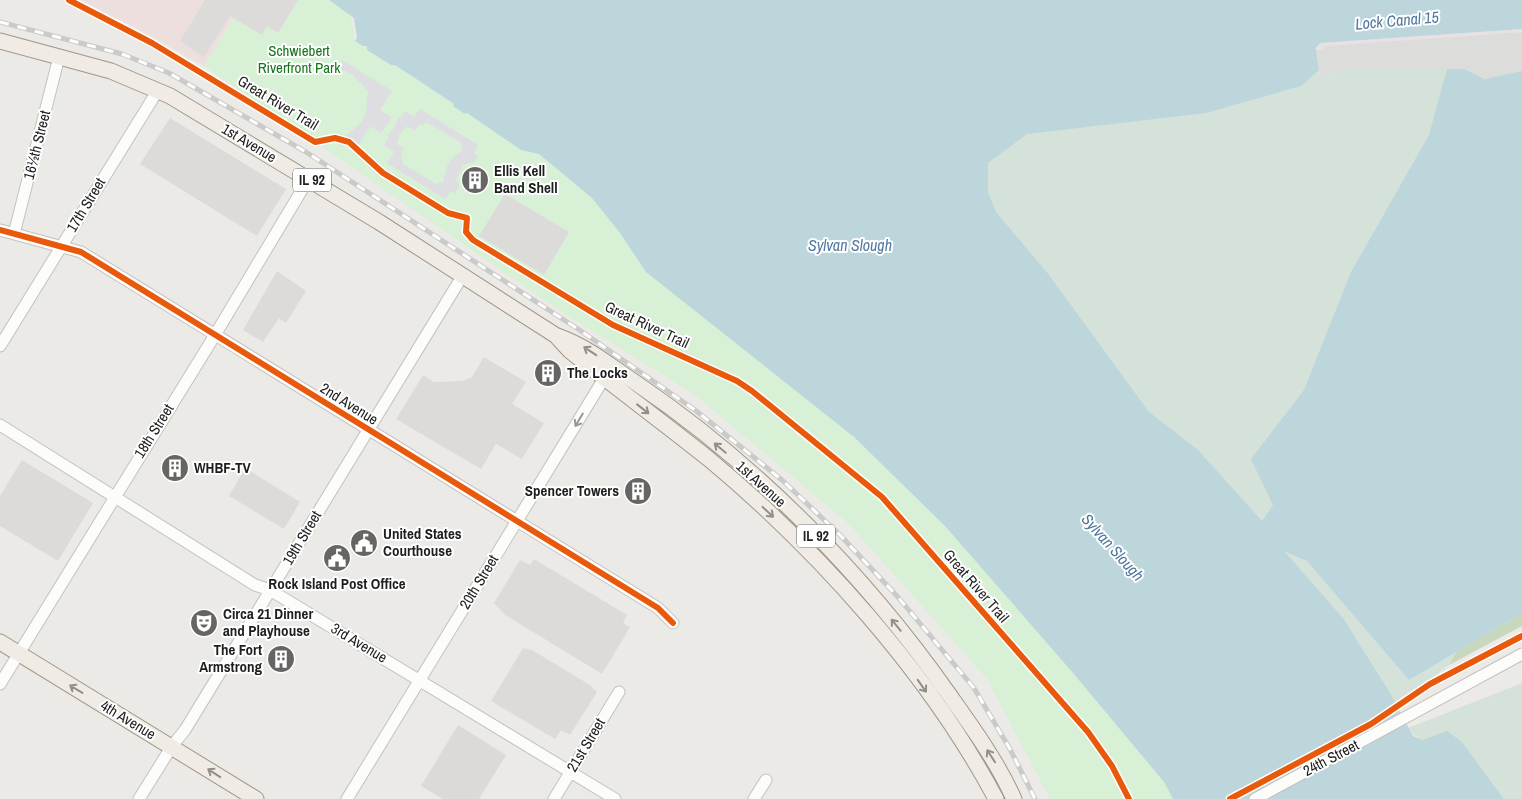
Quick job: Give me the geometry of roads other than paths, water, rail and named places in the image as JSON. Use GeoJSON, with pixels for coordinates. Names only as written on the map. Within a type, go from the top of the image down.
{"type":"FeatureCollection","features":[{"type":"Feature","properties":{"kind":"main road","name":"1st Avenue"},"geometry":{"type":"LineString","coordinates":[[0,41],[111,71],[158,90],[309,178],[555,335],[580,344],[612,365],[721,448],[790,510],[841,561],[890,617],[936,676],[994,761],[1014,799]]}},
{"type":"Feature","properties":{"kind":"main road","name":"1st Avenue"},"geometry":{"type":"LineString","coordinates":[[555,335],[570,351],[604,379],[710,461],[820,563],[870,620],[916,677],[969,753],[996,799]]}},
{"type":"Feature","properties":{"kind":"main road","name":"4th Avenue"},"geometry":{"type":"LineString","coordinates":[[0,642],[256,799]]}},
{"type":"Feature","properties":{"kind":"street","name":"16½th Street"},"geometry":{"type":"LineString","coordinates":[[14,234],[59,57]]}},
{"type":"Feature","properties":{"kind":"street","name":"17th Street"},"geometry":{"type":"LineString","coordinates":[[0,346],[158,90]]}},
{"type":"Feature","properties":{"kind":"street","name":"18th Street"},"geometry":{"type":"LineString","coordinates":[[0,684],[114,496],[216,335],[309,178]]}},
{"type":"Feature","properties":{"kind":"street","name":"2nd Avenue"},"geometry":{"type":"LineString","coordinates":[[0,230],[81,252],[658,608],[673,623]]}},
{"type":"Feature","properties":{"kind":"street","name":"19th Street"},"geometry":{"type":"LineString","coordinates":[[139,799],[172,746],[185,730],[463,276]]}},
{"type":"Feature","properties":{"kind":"street","name":"20th Street"},"geometry":{"type":"LineString","coordinates":[[347,799],[612,365]]}},
{"type":"Feature","properties":{"kind":"street","name":"3rd Avenue"},"geometry":{"type":"LineString","coordinates":[[0,425],[255,585],[270,590],[615,799]]}},
{"type":"Feature","properties":{"kind":"street","name":"24th Street"},"geometry":{"type":"LineString","coordinates":[[1255,799],[1522,654]]}},
{"type":"Feature","properties":{"kind":"street","name":"21st Street"},"geometry":{"type":"LineString","coordinates":[[554,799],[619,692]]}},
{"type":"Feature","properties":{"kind":"street"},"geometry":{"type":"LineString","coordinates":[[754,799],[766,780]]}},
{"type":"Feature","properties":{"kind":"water"},"geometry":{"type":"Polygon","coordinates":[[[329,0],[1522,0],[1522,29],[1320,43],[1316,48],[1319,70],[1301,86],[1206,113],[1027,134],[988,163],[988,192],[996,212],[1049,275],[1149,412],[1198,450],[1262,521],[1273,505],[1251,459],[1304,390],[1351,272],[1429,135],[1447,69],[1465,69],[1485,79],[1522,64],[1522,613],[1409,680],[1307,561],[1284,551],[1343,618],[1390,693],[1413,736],[1423,740],[1447,731],[1462,742],[1504,799],[1173,799],[1164,782],[1073,673],[945,526],[854,437],[646,272],[620,233],[592,198],[562,173],[539,154],[521,150],[467,113],[465,114],[453,106],[454,104],[395,65],[391,65],[367,50],[367,46],[363,46],[355,41],[357,38],[354,18],[329,0]]]}},
{"type":"Feature","properties":{"kind":"railway"},"geometry":{"type":"LineString","coordinates":[[0,22],[122,54],[169,73],[306,152],[578,329],[695,410],[782,480],[840,535],[897,596],[974,688],[1010,749],[1035,799]]}},
{"type":"Feature","properties":{"kind":"place","name":"Ellis Kell Band Shell"},"geometry":{"type":"Point","coordinates":[475,180]}},
{"type":"Feature","properties":{"kind":"place","name":"The Locks"},"geometry":{"type":"Point","coordinates":[548,373]}},
{"type":"Feature","properties":{"kind":"place","name":"WHBF-TV"},"geometry":{"type":"Point","coordinates":[175,468]}},
{"type":"Feature","properties":{"kind":"place","name":"Spencer Towers"},"geometry":{"type":"Point","coordinates":[638,491]}},
{"type":"Feature","properties":{"kind":"place","name":"United States Courthouse"},"geometry":{"type":"Point","coordinates":[364,543]}},
{"type":"Feature","properties":{"kind":"place","name":"Rock Island Post Office"},"geometry":{"type":"Point","coordinates":[337,558]}},
{"type":"Feature","properties":{"kind":"place","name":"Circa 21 Dinner and Playhouse"},"geometry":{"type":"Point","coordinates":[204,623]}},
{"type":"Feature","properties":{"kind":"place","name":"The Fort Armstrong"},"geometry":{"type":"Point","coordinates":[281,659]}},
{"type":"Feature","properties":{"kind":"water label","name":"Lock Canal 15"},"geometry":{"type":"Point","coordinates":[1397,20]}},
{"type":"Feature","properties":{"kind":"water label","name":"Sylvan Slough"},"geometry":{"type":"Point","coordinates":[850,245]}},
{"type":"Feature","properties":{"kind":"water label","name":"Sylvan Slough"},"geometry":{"type":"Point","coordinates":[1113,547]}},
{"type":"Feature","properties":{"kind":"park label","name":"Schwiebert Riverfront Park"},"geometry":{"type":"Point","coordinates":[299,60]}}]}
